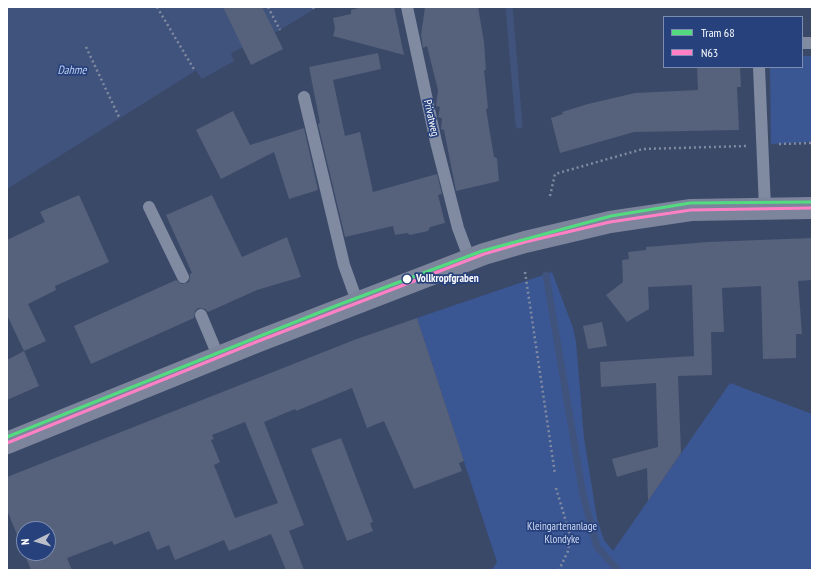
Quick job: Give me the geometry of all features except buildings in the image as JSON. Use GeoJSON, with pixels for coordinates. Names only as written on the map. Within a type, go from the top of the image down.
{"type":"FeatureCollection","features":[{"type":"Feature","properties":{"kind":"main road"},"geometry":{"type":"LineString","coordinates":[[7,443],[218,358],[470,260],[525,242],[610,222],[691,210],[812,208]]}},
{"type":"Feature","properties":{"kind":"lane","name":"Privatweg"},"geometry":{"type":"LineString","coordinates":[[407,7],[435,134],[458,228],[470,260]]}},
{"type":"Feature","properties":{"kind":"lane"},"geometry":{"type":"LineString","coordinates":[[759,68],[765,208]]}},
{"type":"Feature","properties":{"kind":"lane"},"geometry":{"type":"LineString","coordinates":[[304,97],[344,265],[358,304]]}},
{"type":"Feature","properties":{"kind":"lane"},"geometry":{"type":"LineString","coordinates":[[150,207],[183,277]]}},
{"type":"Feature","properties":{"kind":"lane"},"geometry":{"type":"LineString","coordinates":[[201,315],[218,358]]}},
{"type":"Feature","properties":{"kind":"path"},"geometry":{"type":"LineString","coordinates":[[157,7],[194,71]]}},
{"type":"Feature","properties":{"kind":"path"},"geometry":{"type":"LineString","coordinates":[[268,7],[280,30]]}},
{"type":"Feature","properties":{"kind":"path"},"geometry":{"type":"LineString","coordinates":[[86,47],[119,117]]}},
{"type":"Feature","properties":{"kind":"path"},"geometry":{"type":"LineString","coordinates":[[550,196],[555,174],[644,149],[812,143]]}},
{"type":"Feature","properties":{"kind":"path"},"geometry":{"type":"LineString","coordinates":[[525,272],[555,474]]}},
{"type":"Feature","properties":{"kind":"path"},"geometry":{"type":"LineString","coordinates":[[556,488],[570,535],[568,551],[559,570]]}},
{"type":"Feature","properties":{"kind":"green space"},"geometry":{"type":"Polygon","coordinates":[[[803,56],[812,56],[812,142],[771,144],[770,68],[803,68],[803,56]]]}},
{"type":"Feature","properties":{"kind":"green space","name":"Kleingartenanlage Klondyke"},"geometry":{"type":"Polygon","coordinates":[[[552,272],[573,328],[576,342],[584,438],[597,519],[604,540],[613,551],[730,383],[812,414],[812,570],[492,570],[497,562],[417,318],[552,272]]]}},
{"type":"Feature","properties":{"kind":"water","name":"Dahme"},"geometry":{"type":"Polygon","coordinates":[[[7,7],[316,8],[280,30],[231,53],[234,61],[202,79],[196,70],[7,189],[7,7]]]}},
{"type":"Feature","properties":{"kind":"waterway","name":"Vollkropfgraben"},"geometry":{"type":"LineString","coordinates":[[509,7],[519,125]]}},
{"type":"Feature","properties":{"kind":"waterway","name":"Vollkropfgraben"},"geometry":{"type":"LineString","coordinates":[[546,275],[583,495],[597,547],[618,570]]}},
{"type":"Feature","properties":{"kind":"tram line","name":"68"},"geometry":{"type":"LineString","coordinates":[[7,437],[338,305],[482,251],[611,216],[690,203],[812,202]]}},
{"type":"Feature","properties":{"kind":"transit line","name":"N63"},"geometry":{"type":"LineString","coordinates":[[7,443],[256,342],[484,254],[525,242],[610,222],[691,210],[812,208]]}},
{"type":"Feature","properties":{"kind":"place","name":"Vollkropfgraben"},"geometry":{"type":"Point","coordinates":[407,279]}}]}
